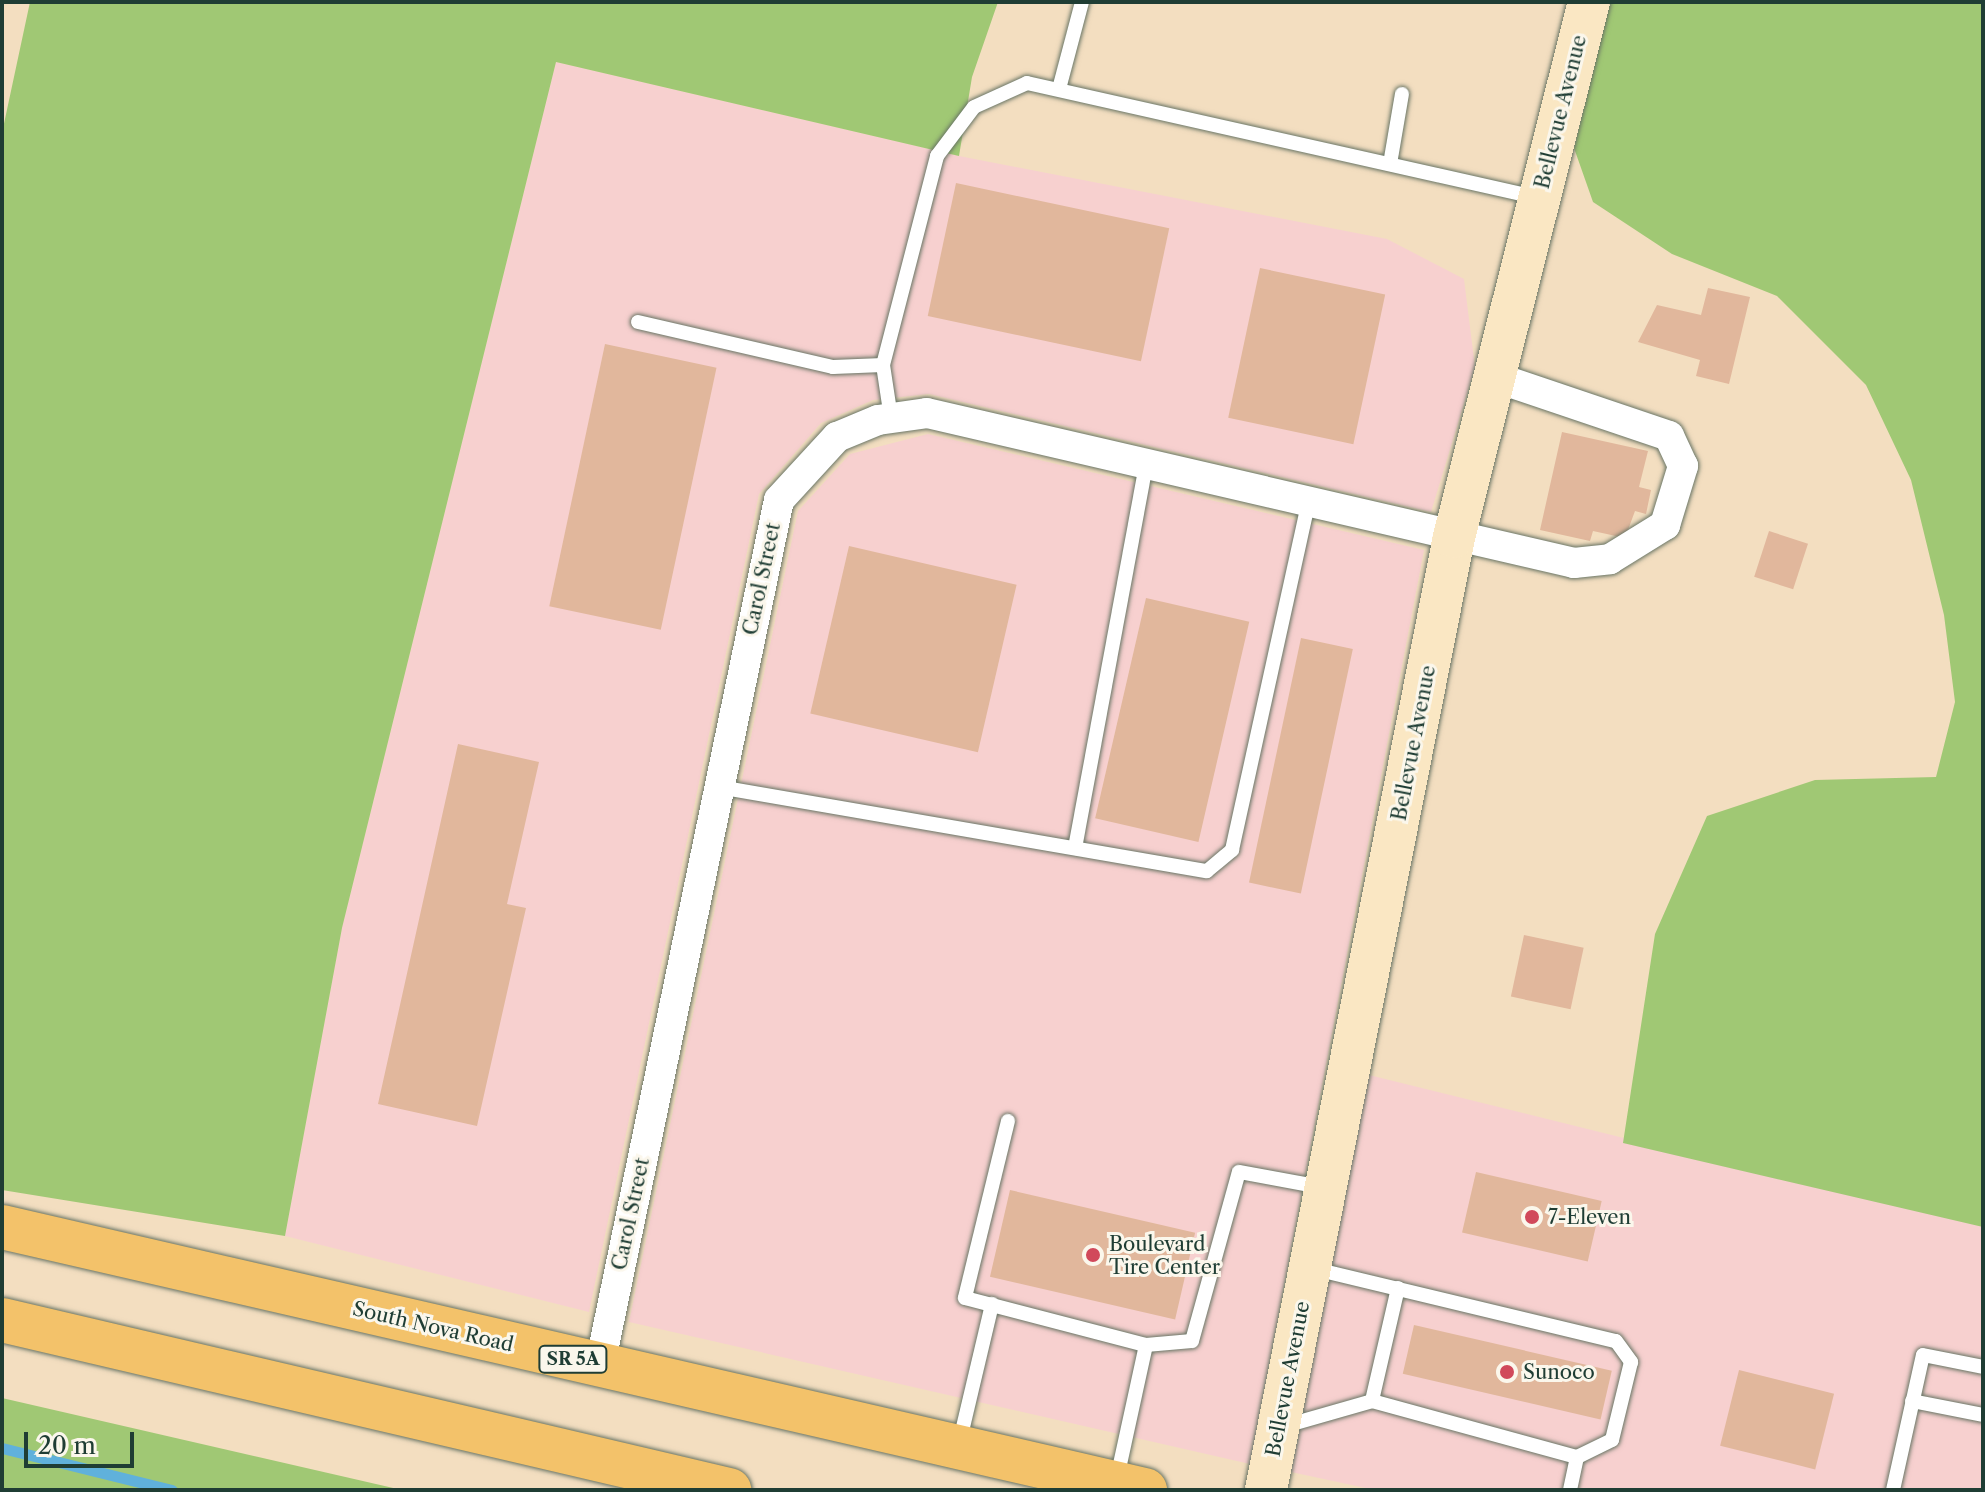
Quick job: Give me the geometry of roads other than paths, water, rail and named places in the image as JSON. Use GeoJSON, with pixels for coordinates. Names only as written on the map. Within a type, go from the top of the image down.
{"type":"FeatureCollection","features":[{"type":"Feature","properties":{"kind":"main road","name":"South Nova Road"},"geometry":{"type":"LineString","coordinates":[[2,1227],[1130,1487]]}},
{"type":"Feature","properties":{"kind":"main road"},"geometry":{"type":"LineString","coordinates":[[2,1320],[729,1490]]}},
{"type":"Feature","properties":{"kind":"street","name":"Bellevue Avenue"},"geometry":{"type":"LineString","coordinates":[[1266,1490],[1454,537],[1589,2]]}},
{"type":"Feature","properties":{"kind":"street","name":"Carol Street"},"geometry":{"type":"LineString","coordinates":[[600,1365],[779,500],[837,437],[891,418],[927,413],[1574,563],[1610,559],[1640,546],[1677,503],[1683,466],[1669,436],[1495,377]]}},
{"type":"Feature","properties":{"kind":"lane"},"geometry":{"type":"LineString","coordinates":[[1059,89],[1082,2]]}},
{"type":"Feature","properties":{"kind":"lane"},"geometry":{"type":"LineString","coordinates":[[891,418],[883,365],[937,156],[974,107],[1027,83],[1540,198]]}},
{"type":"Feature","properties":{"kind":"lane"},"geometry":{"type":"LineString","coordinates":[[1390,164],[1402,94]]}},
{"type":"Feature","properties":{"kind":"lane"},"geometry":{"type":"LineString","coordinates":[[638,322],[833,367],[883,365]]}},
{"type":"Feature","properties":{"kind":"lane"},"geometry":{"type":"LineString","coordinates":[[1075,848],[1146,465]]}},
{"type":"Feature","properties":{"kind":"lane"},"geometry":{"type":"LineString","coordinates":[[719,787],[1207,871],[1232,850],[1308,503]]}},
{"type":"Feature","properties":{"kind":"lane"},"geometry":{"type":"LineString","coordinates":[[1008,1121],[965,1298],[1146,1345],[1192,1341],[1239,1172],[1325,1188]]}},
{"type":"Feature","properties":{"kind":"lane"},"geometry":{"type":"LineString","coordinates":[[1278,1429],[1372,1401],[1577,1457],[1612,1440],[1631,1362],[1616,1341],[1310,1267]]}},
{"type":"Feature","properties":{"kind":"lane"},"geometry":{"type":"LineString","coordinates":[[1372,1401],[1398,1288]]}},
{"type":"Feature","properties":{"kind":"lane"},"geometry":{"type":"LineString","coordinates":[[959,1447],[992,1304]]}},
{"type":"Feature","properties":{"kind":"lane"},"geometry":{"type":"LineString","coordinates":[[1130,1487],[1146,1345]]}},
{"type":"Feature","properties":{"kind":"lane"},"geometry":{"type":"LineString","coordinates":[[1893,1490],[1923,1355],[1983,1367]]}},
{"type":"Feature","properties":{"kind":"lane"},"geometry":{"type":"LineString","coordinates":[[1912,1401],[1983,1415]]}},
{"type":"Feature","properties":{"kind":"lane"},"geometry":{"type":"LineString","coordinates":[[1570,1490],[1577,1457]]}},
{"type":"Feature","properties":{"kind":"waterway"},"geometry":{"type":"LineString","coordinates":[[2,1448],[172,1490]]}},
{"type":"Feature","properties":{"kind":"place","name":"7-Eleven"},"geometry":{"type":"Point","coordinates":[1532,1217]}},
{"type":"Feature","properties":{"kind":"place","name":"Boulevard Tire Center"},"geometry":{"type":"Point","coordinates":[1093,1255]}},
{"type":"Feature","properties":{"kind":"place","name":"Sunoco"},"geometry":{"type":"Point","coordinates":[1507,1372]}}]}
